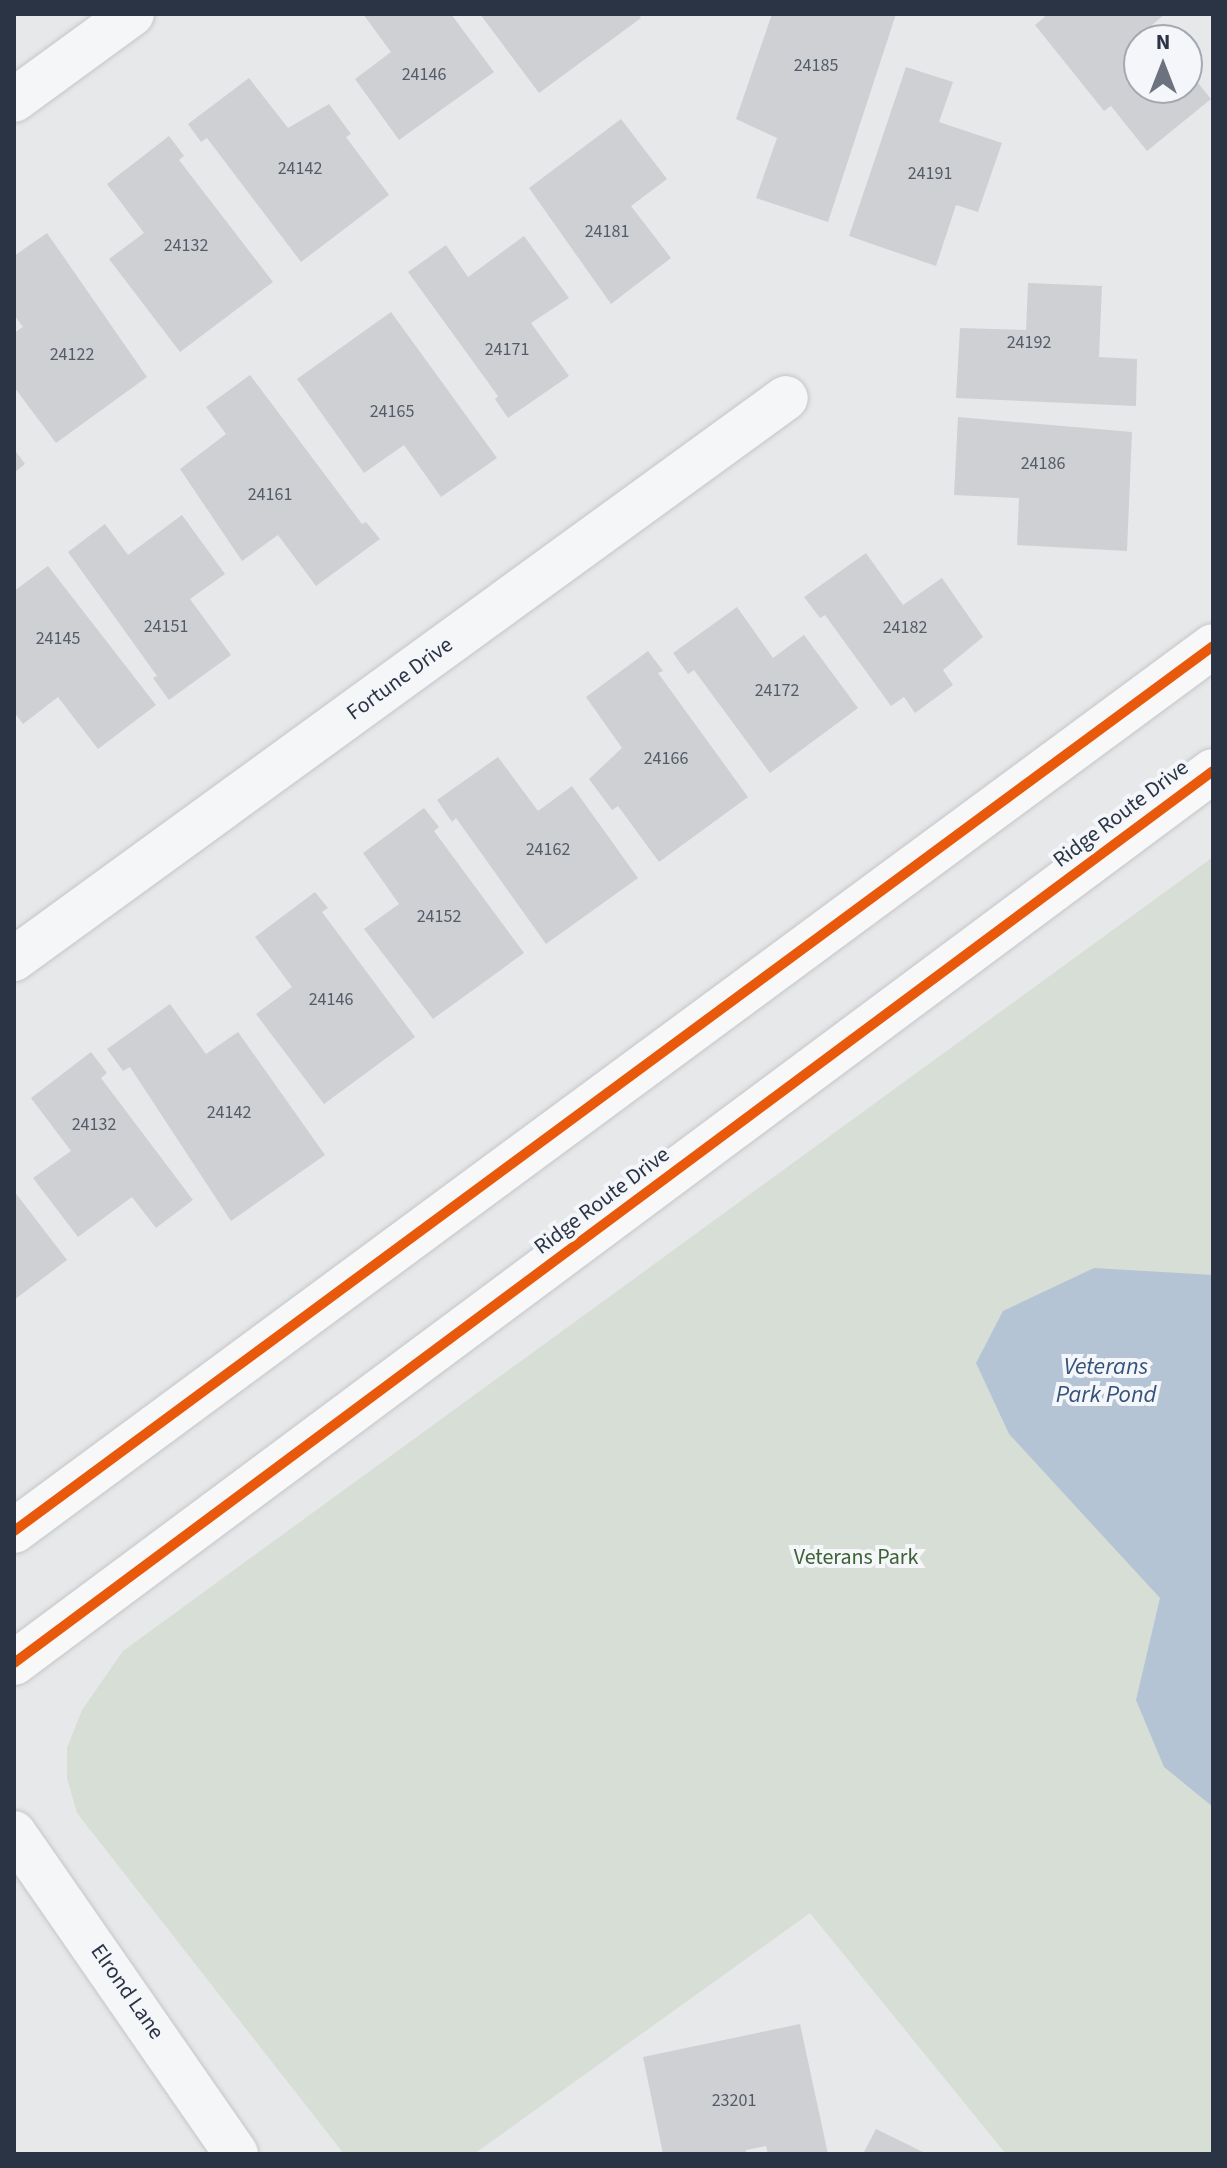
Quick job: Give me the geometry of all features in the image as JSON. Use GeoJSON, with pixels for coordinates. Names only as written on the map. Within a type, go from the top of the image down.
{"type":"FeatureCollection","features":[{"type":"Feature","properties":{"kind":"main road"},"geometry":{"type":"LineString","coordinates":[[14,1531],[1213,646]]}},
{"type":"Feature","properties":{"kind":"main road","name":"Ridge Route Drive"},"geometry":{"type":"LineString","coordinates":[[14,1663],[1213,771]]}},
{"type":"Feature","properties":{"kind":"street"},"geometry":{"type":"LineString","coordinates":[[14,100],[132,14]]}},
{"type":"Feature","properties":{"kind":"street","name":"Fortune Drive"},"geometry":{"type":"LineString","coordinates":[[14,959],[786,398]]}},
{"type":"Feature","properties":{"kind":"street","name":"Elrond Lane"},"geometry":{"type":"LineString","coordinates":[[14,1833],[236,2154]]}},
{"type":"Feature","properties":{"kind":"green space","name":"Veterans Park"},"geometry":{"type":"Polygon","coordinates":[[[1213,857],[1213,2154],[1006,2154],[810,1913],[474,2154],[344,2154],[77,1813],[67,1778],[67,1748],[82,1710],[123,1651],[1213,857]]]}},
{"type":"Feature","properties":{"kind":"water","name":"Veterans Park Pond"},"geometry":{"type":"Polygon","coordinates":[[[1094,1268],[1213,1275],[1213,1807],[1164,1767],[1136,1700],[1160,1598],[1009,1434],[976,1363],[1003,1311],[1094,1268]]]}},
{"type":"Feature","properties":{"kind":"building"},"geometry":{"type":"Polygon","coordinates":[[[363,14],[451,14],[494,72],[399,140],[355,79],[391,52],[363,14]]]}},
{"type":"Feature","properties":{"kind":"building"},"geometry":{"type":"Polygon","coordinates":[[[480,14],[638,14],[641,18],[539,93],[480,14]]]}},
{"type":"Feature","properties":{"kind":"building"},"geometry":{"type":"Polygon","coordinates":[[[772,14],[896,14],[828,222],[756,198],[777,138],[736,119],[772,14]]]}},
{"type":"Feature","properties":{"kind":"building"},"geometry":{"type":"Polygon","coordinates":[[[1048,14],[1165,14],[1153,24],[1123,24],[1123,104],[1203,104],[1203,89],[1211,99],[1147,151],[1111,106],[1104,111],[1035,25],[1048,14]]]}},
{"type":"Feature","properties":{"kind":"building"},"geometry":{"type":"Polygon","coordinates":[[[906,67],[953,82],[939,122],[1002,143],[978,212],[956,205],[936,266],[849,236],[906,67]]]}},
{"type":"Feature","properties":{"kind":"building"},"geometry":{"type":"Polygon","coordinates":[[[249,78],[288,128],[329,104],[351,134],[346,137],[389,195],[301,262],[207,138],[201,142],[188,124],[249,78]]]}},
{"type":"Feature","properties":{"kind":"building"},"geometry":{"type":"Polygon","coordinates":[[[621,119],[667,179],[631,206],[671,258],[611,304],[529,188],[621,119]]]}},
{"type":"Feature","properties":{"kind":"building"},"geometry":{"type":"Polygon","coordinates":[[[169,136],[184,156],[179,160],[273,282],[180,352],[109,259],[144,233],[107,184],[169,136]]]}},
{"type":"Feature","properties":{"kind":"building"},"geometry":{"type":"Polygon","coordinates":[[[47,233],[147,377],[56,443],[14,387],[14,333],[23,327],[14,315],[14,256],[47,233]]]}},
{"type":"Feature","properties":{"kind":"building"},"geometry":{"type":"Polygon","coordinates":[[[524,236],[569,298],[531,323],[569,376],[508,418],[495,399],[498,396],[408,272],[446,245],[468,277],[524,236]]]}},
{"type":"Feature","properties":{"kind":"building"},"geometry":{"type":"Polygon","coordinates":[[[1028,283],[1102,286],[1099,357],[1137,359],[1136,406],[956,398],[960,328],[1026,330],[1028,283]]]}},
{"type":"Feature","properties":{"kind":"building"},"geometry":{"type":"Polygon","coordinates":[[[391,312],[497,458],[441,497],[404,445],[364,473],[297,379],[391,312]]]}},
{"type":"Feature","properties":{"kind":"building"},"geometry":{"type":"Polygon","coordinates":[[[250,375],[362,524],[366,522],[380,539],[316,586],[278,535],[242,561],[180,469],[226,434],[206,407],[250,375]]]}},
{"type":"Feature","properties":{"kind":"building"},"geometry":{"type":"Polygon","coordinates":[[[958,417],[1132,432],[1127,551],[1017,545],[1019,498],[954,495],[958,417]]]}},
{"type":"Feature","properties":{"kind":"building"},"geometry":{"type":"Polygon","coordinates":[[[14,449],[25,464],[14,473],[14,449]]]}},
{"type":"Feature","properties":{"kind":"building"},"geometry":{"type":"Polygon","coordinates":[[[182,515],[225,574],[190,599],[231,655],[169,700],[153,678],[157,676],[68,552],[105,524],[128,555],[182,515]]]}},
{"type":"Feature","properties":{"kind":"building"},"geometry":{"type":"Polygon","coordinates":[[[866,553],[903,605],[942,578],[983,637],[943,670],[953,685],[915,713],[904,697],[891,706],[825,615],[820,618],[804,597],[866,553]]]}},
{"type":"Feature","properties":{"kind":"building"},"geometry":{"type":"Polygon","coordinates":[[[48,566],[156,705],[98,749],[58,697],[23,724],[14,712],[14,591],[48,566]]]}},
{"type":"Feature","properties":{"kind":"building"},"geometry":{"type":"Polygon","coordinates":[[[737,607],[773,658],[804,635],[858,708],[770,773],[694,670],[688,674],[673,653],[737,607]]]}},
{"type":"Feature","properties":{"kind":"building"},"geometry":{"type":"Polygon","coordinates":[[[648,651],[663,671],[658,673],[748,797],[659,862],[618,806],[612,810],[589,779],[622,748],[586,697],[648,651]]]}},
{"type":"Feature","properties":{"kind":"building"},"geometry":{"type":"Polygon","coordinates":[[[498,757],[538,811],[572,786],[638,878],[546,944],[456,818],[452,822],[437,800],[498,757]]]}},
{"type":"Feature","properties":{"kind":"building"},"geometry":{"type":"Polygon","coordinates":[[[424,808],[439,827],[434,831],[524,953],[433,1019],[364,929],[399,904],[363,853],[424,808]]]}},
{"type":"Feature","properties":{"kind":"building"},"geometry":{"type":"Polygon","coordinates":[[[315,892],[328,908],[322,912],[415,1037],[324,1104],[256,1014],[292,987],[255,937],[315,892]]]}},
{"type":"Feature","properties":{"kind":"building"},"geometry":{"type":"Polygon","coordinates":[[[170,1004],[206,1054],[238,1032],[325,1155],[231,1221],[130,1067],[123,1071],[107,1049],[170,1004]]]}},
{"type":"Feature","properties":{"kind":"building"},"geometry":{"type":"Polygon","coordinates":[[[91,1052],[107,1073],[101,1078],[193,1200],[156,1228],[132,1197],[78,1237],[33,1178],[71,1151],[31,1098],[91,1052]]]}},
{"type":"Feature","properties":{"kind":"building"},"geometry":{"type":"Polygon","coordinates":[[[14,1191],[67,1260],[14,1300],[14,1191]]]}},
{"type":"Feature","properties":{"kind":"building"},"geometry":{"type":"Polygon","coordinates":[[[800,2024],[828,2154],[768,2154],[766,2146],[746,2150],[746,2154],[663,2154],[643,2057],[800,2024]]]}},
{"type":"Feature","properties":{"kind":"building"},"geometry":{"type":"Polygon","coordinates":[[[876,2129],[927,2154],[863,2154],[876,2129]]]}},
{"type":"Feature","properties":{"kind":"cycle path"},"geometry":{"type":"LineString","coordinates":[[14,1531],[1213,646]]}},
{"type":"Feature","properties":{"kind":"cycle path"},"geometry":{"type":"LineString","coordinates":[[14,1663],[1213,771]]}}]}
